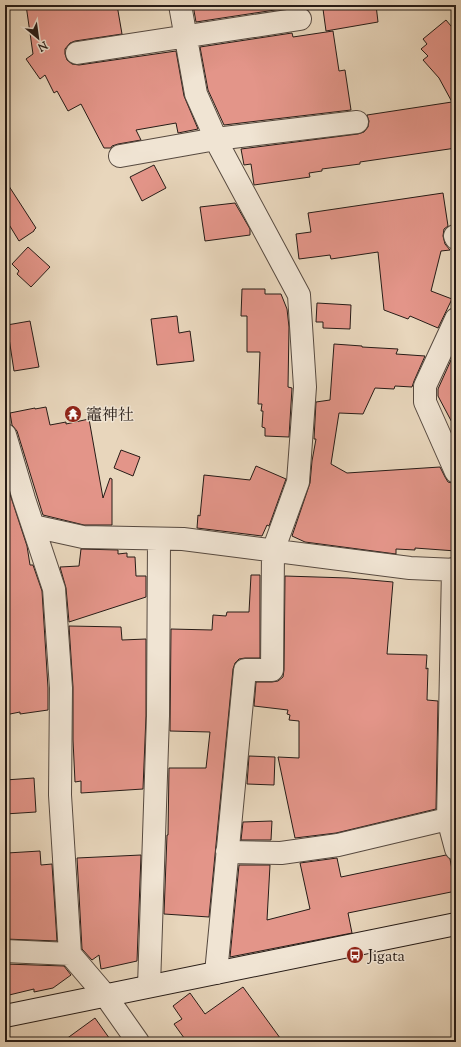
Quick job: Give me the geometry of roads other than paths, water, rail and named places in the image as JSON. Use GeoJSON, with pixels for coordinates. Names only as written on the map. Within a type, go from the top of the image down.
{"type":"FeatureCollection","features":[{"type":"Feature","properties":{"kind":"street"},"geometry":{"type":"LineString","coordinates":[[180,5],[196,94],[216,139],[299,295],[305,387],[298,482],[273,551],[272,670],[245,670],[216,973]]}},
{"type":"Feature","properties":{"kind":"street"},"geometry":{"type":"LineString","coordinates":[[77,53],[300,19]]}},
{"type":"Feature","properties":{"kind":"street"},"geometry":{"type":"LineString","coordinates":[[120,156],[216,139],[357,122]]}},
{"type":"Feature","properties":{"kind":"street"},"geometry":{"type":"LineString","coordinates":[[456,320],[425,386],[425,402],[456,472]]}},
{"type":"Feature","properties":{"kind":"street"},"geometry":{"type":"LineString","coordinates":[[5,435],[54,589],[61,688],[60,795],[70,954],[104,996],[138,1042]]}},
{"type":"Feature","properties":{"kind":"street"},"geometry":{"type":"LineString","coordinates":[[33,526],[83,538],[183,539],[410,568],[455,570],[452,818],[456,849]]}},
{"type":"Feature","properties":{"kind":"street"},"geometry":{"type":"LineString","coordinates":[[149,986],[158,716],[159,539]]}},
{"type":"Feature","properties":{"kind":"street"},"geometry":{"type":"LineString","coordinates":[[227,852],[282,853],[338,845],[452,818]]}},
{"type":"Feature","properties":{"kind":"street"},"geometry":{"type":"LineString","coordinates":[[5,1016],[456,924]]}},
{"type":"Feature","properties":{"kind":"street"},"geometry":{"type":"LineString","coordinates":[[5,951],[70,954]]}},
{"type":"Feature","properties":{"kind":"place","name":"竈神社"},"geometry":{"type":"Point","coordinates":[73,414]}},
{"type":"Feature","properties":{"kind":"place","name":"Jigata"},"geometry":{"type":"Point","coordinates":[355,955]}}]}
